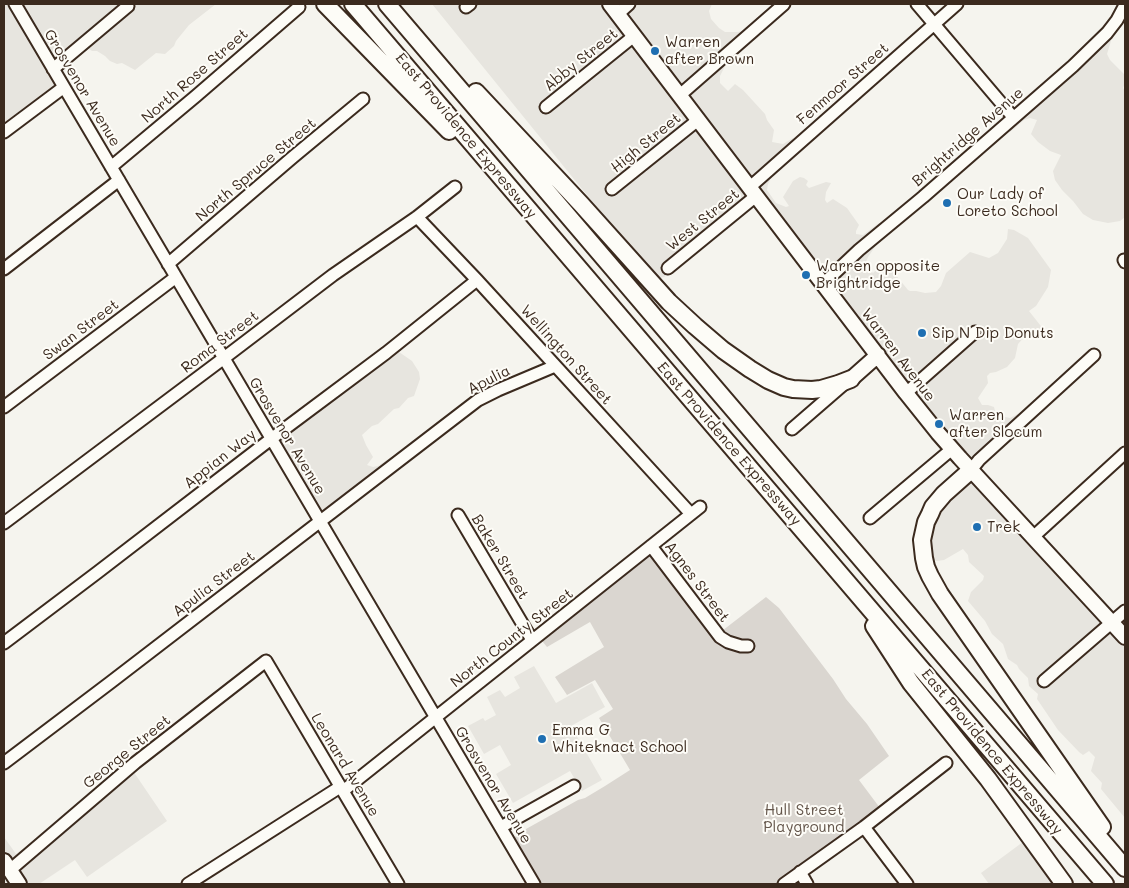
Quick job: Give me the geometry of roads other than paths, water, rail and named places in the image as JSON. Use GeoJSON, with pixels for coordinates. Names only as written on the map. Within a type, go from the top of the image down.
{"type":"FeatureCollection","features":[{"type":"Feature","properties":{"kind":"highway"},"geometry":{"type":"LineString","coordinates":[[325,4],[553,238]]}},
{"type":"Feature","properties":{"kind":"highway","name":"East Providence Expressway"},"geometry":{"type":"LineString","coordinates":[[353,4],[1105,884]]}},
{"type":"Feature","properties":{"kind":"highway","name":"East Providence Expressway"},"geometry":{"type":"LineString","coordinates":[[387,4],[1125,868]]}},
{"type":"Feature","properties":{"kind":"highway"},"geometry":{"type":"LineString","coordinates":[[393,4],[581,204],[673,306],[723,350],[768,380],[793,389],[821,389],[851,378]]}},
{"type":"Feature","properties":{"kind":"highway"},"geometry":{"type":"LineString","coordinates":[[971,470],[944,494],[933,507],[926,522],[922,540],[926,567],[940,594],[1125,862]]}},
{"type":"Feature","properties":{"kind":"highway"},"geometry":{"type":"LineString","coordinates":[[838,572],[911,684],[988,779],[1064,884]]}},
{"type":"Feature","properties":{"kind":"main road","name":"Warren Avenue"},"geometry":{"type":"LineString","coordinates":[[614,9],[823,284],[952,449],[1125,637]]}},
{"type":"Feature","properties":{"kind":"main road"},"geometry":{"type":"LineString","coordinates":[[851,378],[878,355]]}},
{"type":"Feature","properties":{"kind":"main road"},"geometry":{"type":"LineString","coordinates":[[6,864],[19,884]]}},
{"type":"Feature","properties":{"kind":"street","name":"Grosvenor Avenue"},"geometry":{"type":"LineString","coordinates":[[15,4],[534,884]]}},
{"type":"Feature","properties":{"kind":"street"},"geometry":{"type":"LineString","coordinates":[[614,9],[629,4]]}},
{"type":"Feature","properties":{"kind":"street"},"geometry":{"type":"LineString","coordinates":[[680,95],[784,4]]}},
{"type":"Feature","properties":{"kind":"street"},"geometry":{"type":"LineString","coordinates":[[917,4],[1013,118]]}},
{"type":"Feature","properties":{"kind":"street","name":"Fenmoor Street"},"geometry":{"type":"LineString","coordinates":[[753,191],[957,4]]}},
{"type":"Feature","properties":{"kind":"street"},"geometry":{"type":"LineString","coordinates":[[53,69],[128,6]]}},
{"type":"Feature","properties":{"kind":"street","name":"Brightridge Avenue"},"geometry":{"type":"LineString","coordinates":[[823,284],[1073,66],[1107,33],[1125,6]]}},
{"type":"Feature","properties":{"kind":"street","name":"North Rose Street"},"geometry":{"type":"LineString","coordinates":[[111,167],[299,7]]}},
{"type":"Feature","properties":{"kind":"street","name":"Abby Street"},"geometry":{"type":"LineString","coordinates":[[546,107],[634,36]]}},
{"type":"Feature","properties":{"kind":"street"},"geometry":{"type":"LineString","coordinates":[[4,132],[64,87]]}},
{"type":"Feature","properties":{"kind":"street","name":"North Spruce Street"},"geometry":{"type":"LineString","coordinates":[[168,264],[363,99]]}},
{"type":"Feature","properties":{"kind":"street","name":"High Street"},"geometry":{"type":"LineString","coordinates":[[612,189],[698,120]]}},
{"type":"Feature","properties":{"kind":"street"},"geometry":{"type":"LineString","coordinates":[[4,269],[119,180]]}},
{"type":"Feature","properties":{"kind":"street","name":"Roma Street"},"geometry":{"type":"LineString","coordinates":[[4,523],[333,275],[417,217],[455,187]]}},
{"type":"Feature","properties":{"kind":"street","name":"West Street"},"geometry":{"type":"LineString","coordinates":[[668,268],[753,191]]}},
{"type":"Feature","properties":{"kind":"street","name":"Wellington Street"},"geometry":{"type":"LineString","coordinates":[[417,217],[555,366],[696,511]]}},
{"type":"Feature","properties":{"kind":"street","name":"Swan Street"},"geometry":{"type":"LineString","coordinates":[[4,407],[176,277]]}},
{"type":"Feature","properties":{"kind":"street","name":"Appian Way"},"geometry":{"type":"LineString","coordinates":[[4,643],[271,438],[386,353],[477,280]]}},
{"type":"Feature","properties":{"kind":"street"},"geometry":{"type":"LineString","coordinates":[[906,392],[974,332]]}},
{"type":"Feature","properties":{"kind":"street"},"geometry":{"type":"LineString","coordinates":[[971,470],[979,460],[1094,355]]}},
{"type":"Feature","properties":{"kind":"street","name":"Apulia"},"geometry":{"type":"LineString","coordinates":[[441,428],[478,400],[555,366]]}},
{"type":"Feature","properties":{"kind":"street"},"geometry":{"type":"LineString","coordinates":[[792,429],[851,378]]}},
{"type":"Feature","properties":{"kind":"street","name":"Apulia Street"},"geometry":{"type":"LineString","coordinates":[[4,763],[441,428]]}},
{"type":"Feature","properties":{"kind":"street"},"geometry":{"type":"LineString","coordinates":[[870,518],[952,449]]}},
{"type":"Feature","properties":{"kind":"street"},"geometry":{"type":"LineString","coordinates":[[1033,537],[1125,453]]}},
{"type":"Feature","properties":{"kind":"street","name":"North County Street"},"geometry":{"type":"LineString","coordinates":[[188,884],[342,789],[696,511]]}},
{"type":"Feature","properties":{"kind":"street","name":"Baker Street"},"geometry":{"type":"LineString","coordinates":[[458,515],[532,640]]}},
{"type":"Feature","properties":{"kind":"street","name":"Agnes Street"},"geometry":{"type":"LineString","coordinates":[[651,546],[720,637],[728,642],[748,646]]}},
{"type":"Feature","properties":{"kind":"street"},"geometry":{"type":"LineString","coordinates":[[1044,681],[1125,611]]}},
{"type":"Feature","properties":{"kind":"street","name":"Leonard Avenue"},"geometry":{"type":"LineString","coordinates":[[266,661],[398,884]]}},
{"type":"Feature","properties":{"kind":"street","name":"George Street"},"geometry":{"type":"LineString","coordinates":[[6,864],[266,661]]}},
{"type":"Feature","properties":{"kind":"street"},"geometry":{"type":"LineString","coordinates":[[784,884],[864,827],[946,762]]}},
{"type":"Feature","properties":{"kind":"street"},"geometry":{"type":"LineString","coordinates":[[501,827],[574,786]]}},
{"type":"Feature","properties":{"kind":"street"},"geometry":{"type":"LineString","coordinates":[[864,827],[907,884]]}},
{"type":"Feature","properties":{"kind":"street"},"geometry":{"type":"LineString","coordinates":[[800,872],[807,884]]}},
{"type":"Feature","properties":{"kind":"place","name":"Warren after Brown"},"geometry":{"type":"Point","coordinates":[655,51]}},
{"type":"Feature","properties":{"kind":"place","name":"Our Lady of Loreto School"},"geometry":{"type":"Point","coordinates":[947,203]}},
{"type":"Feature","properties":{"kind":"place","name":"Warren opposite Brightridge"},"geometry":{"type":"Point","coordinates":[806,275]}},
{"type":"Feature","properties":{"kind":"place","name":"Sip N Dip Donuts"},"geometry":{"type":"Point","coordinates":[922,333]}},
{"type":"Feature","properties":{"kind":"place","name":"Warren after Slocum"},"geometry":{"type":"Point","coordinates":[939,424]}},
{"type":"Feature","properties":{"kind":"place","name":"Trek"},"geometry":{"type":"Point","coordinates":[977,527]}},
{"type":"Feature","properties":{"kind":"place","name":"Emma G Whiteknact School"},"geometry":{"type":"Point","coordinates":[542,739]}},
{"type":"Feature","properties":{"kind":"park label","name":"Hull Street Playground"},"geometry":{"type":"Point","coordinates":[804,818]}}]}
